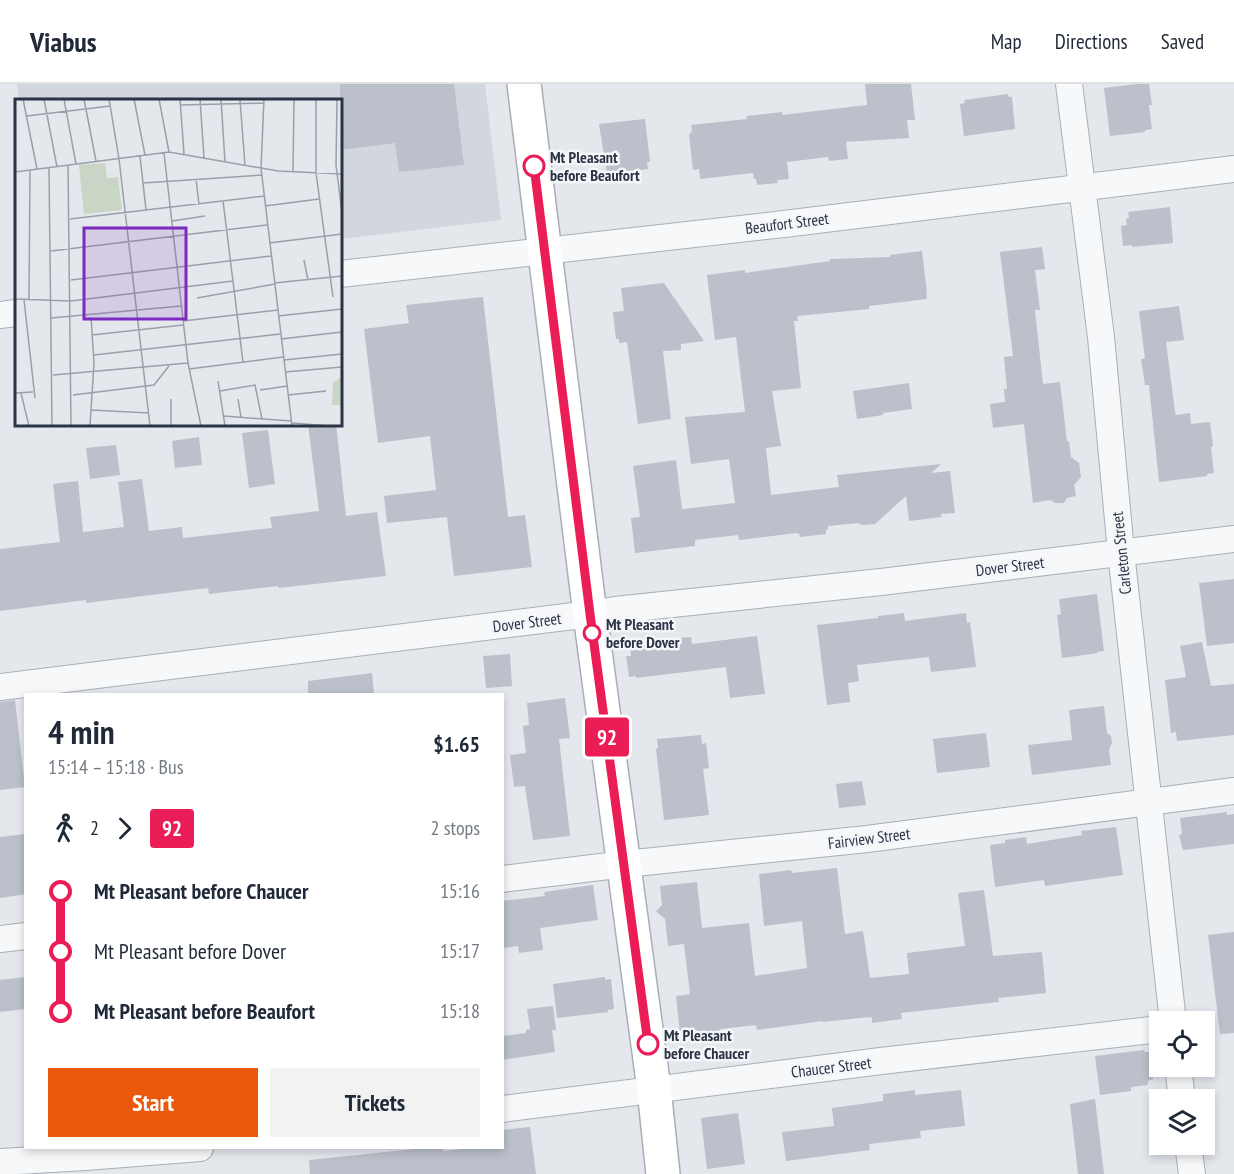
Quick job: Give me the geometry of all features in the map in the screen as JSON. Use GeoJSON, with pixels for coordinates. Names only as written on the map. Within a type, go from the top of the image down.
{"type":"FeatureCollection","features":[{"type":"Feature","properties":{"kind":"main road"},"geometry":{"type":"LineString","coordinates":[[524,84],[590,614],[654,1089],[663,1174]]}},
{"type":"Feature","properties":{"kind":"street","name":"Carleton Street"},"geometry":{"type":"LineString","coordinates":[[1069,84],[1101,337],[1121,552],[1172,1011]]}},
{"type":"Feature","properties":{"kind":"street","name":"Beaufort Street"},"geometry":{"type":"LineString","coordinates":[[342,274],[784,224],[1234,168]]}},
{"type":"Feature","properties":{"kind":"street"},"geometry":{"type":"LineString","coordinates":[[0,315],[15,313]]}},
{"type":"Feature","properties":{"kind":"street","name":"Dover Street"},"geometry":{"type":"LineString","coordinates":[[0,687],[615,610],[881,582],[1234,538]]}},
{"type":"Feature","properties":{"kind":"street","name":"Fairview Street"},"geometry":{"type":"LineString","coordinates":[[504,879],[867,839],[1234,792]]}},
{"type":"Feature","properties":{"kind":"street"},"geometry":{"type":"LineString","coordinates":[[0,939],[24,936]]}},
{"type":"Feature","properties":{"kind":"street","name":"Chaucer Street"},"geometry":{"type":"LineString","coordinates":[[504,1109],[870,1062],[1149,1030]]}},
{"type":"Feature","properties":{"kind":"street"},"geometry":{"type":"LineString","coordinates":[[0,1162],[86,1166],[194,1149]]}},
{"type":"Feature","properties":{"kind":"street"},"geometry":{"type":"LineString","coordinates":[[1189,1155],[1192,1174]]}},
{"type":"Feature","properties":{"kind":"shaded area"},"geometry":{"type":"Polygon","coordinates":[[[17,84],[485,84],[501,220],[342,239],[342,99],[19,99],[17,84]]]}},
{"type":"Feature","properties":{"kind":"building"},"geometry":{"type":"Polygon","coordinates":[[[340,84],[454,84],[464,165],[399,172],[395,143],[342,150],[342,99],[340,99],[340,84]]]}},
{"type":"Feature","properties":{"kind":"building"},"geometry":{"type":"Polygon","coordinates":[[[865,84],[911,84],[915,120],[907,120],[909,138],[846,142],[848,159],[829,161],[828,157],[787,162],[789,179],[777,180],[778,183],[757,185],[753,173],[700,179],[699,169],[693,170],[689,135],[692,131],[691,125],[747,119],[746,116],[782,112],[782,115],[867,105],[865,84]]]}},
{"type":"Feature","properties":{"kind":"building"},"geometry":{"type":"Polygon","coordinates":[[[1149,84],[1152,129],[1145,130],[1145,132],[1110,136],[1104,88],[1149,84]]]}},
{"type":"Feature","properties":{"kind":"building"},"geometry":{"type":"Polygon","coordinates":[[[1008,94],[1012,97],[1015,129],[964,136],[960,104],[965,103],[964,100],[1008,94]]]}},
{"type":"Feature","properties":{"kind":"building"},"geometry":{"type":"Polygon","coordinates":[[[645,119],[650,162],[647,162],[648,169],[607,174],[599,124],[645,119]]]}},
{"type":"Feature","properties":{"kind":"building"},"geometry":{"type":"Polygon","coordinates":[[[1170,207],[1173,243],[1123,246],[1121,226],[1127,225],[1128,212],[1170,207]]]}},
{"type":"Feature","properties":{"kind":"building"},"geometry":{"type":"Polygon","coordinates":[[[1042,247],[1045,269],[1035,270],[1040,310],[1035,310],[1043,384],[1060,382],[1067,442],[1069,441],[1071,457],[1079,463],[1081,477],[1074,485],[1076,496],[1067,498],[1064,503],[1055,503],[1051,500],[1033,503],[1024,424],[993,428],[990,404],[1005,402],[1004,389],[1007,389],[1004,357],[1013,356],[1000,252],[1042,247]]]}},
{"type":"Feature","properties":{"kind":"building"},"geometry":{"type":"Polygon","coordinates":[[[922,251],[927,299],[869,306],[869,309],[797,316],[798,321],[794,321],[801,388],[772,391],[781,446],[766,448],[771,495],[839,487],[837,475],[941,464],[931,473],[950,471],[955,513],[909,521],[906,496],[875,524],[828,526],[826,534],[800,537],[796,533],[739,540],[738,535],[695,540],[695,546],[635,553],[631,518],[640,517],[633,466],[676,460],[682,509],[735,503],[729,459],[691,464],[685,417],[745,412],[736,337],[715,340],[707,275],[745,270],[745,273],[830,261],[830,259],[890,257],[890,255],[922,251]]]}},
{"type":"Feature","properties":{"kind":"building"},"geometry":{"type":"Polygon","coordinates":[[[664,283],[704,341],[681,344],[681,350],[663,351],[671,419],[638,424],[627,342],[619,343],[619,339],[616,339],[613,312],[624,311],[621,288],[664,283]]]}},
{"type":"Feature","properties":{"kind":"building"},"geometry":{"type":"Polygon","coordinates":[[[483,297],[508,517],[525,515],[532,567],[454,576],[447,517],[387,523],[384,496],[436,490],[430,436],[378,443],[364,329],[409,323],[406,305],[483,297]]]}},
{"type":"Feature","properties":{"kind":"building"},"geometry":{"type":"Polygon","coordinates":[[[1179,306],[1184,340],[1166,342],[1175,412],[1176,415],[1190,413],[1191,424],[1210,422],[1214,473],[1207,474],[1207,476],[1159,482],[1149,385],[1145,385],[1141,359],[1145,359],[1139,311],[1179,306]]]}},
{"type":"Feature","properties":{"kind":"building"},"geometry":{"type":"Polygon","coordinates":[[[909,383],[912,409],[857,419],[853,391],[909,383]]]}},
{"type":"Feature","properties":{"kind":"building"},"geometry":{"type":"Polygon","coordinates":[[[308,426],[336,426],[346,516],[377,512],[386,576],[209,594],[208,588],[0,611],[0,549],[60,542],[53,484],[78,481],[83,532],[124,527],[118,482],[142,479],[149,531],[182,527],[183,538],[272,528],[270,517],[319,511],[308,426]]]}},
{"type":"Feature","properties":{"kind":"building"},"geometry":{"type":"Polygon","coordinates":[[[268,430],[275,484],[249,488],[242,433],[268,430]]]}},
{"type":"Feature","properties":{"kind":"building"},"geometry":{"type":"Polygon","coordinates":[[[199,437],[202,465],[175,468],[172,441],[199,437]]]}},
{"type":"Feature","properties":{"kind":"building"},"geometry":{"type":"Polygon","coordinates":[[[116,445],[120,475],[90,479],[86,448],[116,445]]]}},
{"type":"Feature","properties":{"kind":"building"},"geometry":{"type":"Polygon","coordinates":[[[1234,579],[1234,643],[1207,646],[1199,583],[1234,579]]]}},
{"type":"Feature","properties":{"kind":"building"},"geometry":{"type":"Polygon","coordinates":[[[1097,594],[1104,651],[1062,658],[1057,615],[1061,614],[1059,599],[1097,594]]]}},
{"type":"Feature","properties":{"kind":"building"},"geometry":{"type":"Polygon","coordinates":[[[904,613],[905,621],[966,613],[967,623],[970,622],[976,667],[931,672],[929,657],[857,665],[859,681],[848,683],[850,702],[827,705],[817,625],[904,613]]]}},
{"type":"Feature","properties":{"kind":"building"},"geometry":{"type":"Polygon","coordinates":[[[757,636],[765,694],[730,698],[726,667],[629,677],[626,656],[631,656],[630,644],[645,642],[645,640],[691,637],[692,644],[757,636]]]}},
{"type":"Feature","properties":{"kind":"building"},"geometry":{"type":"Polygon","coordinates":[[[1202,642],[1211,686],[1234,684],[1234,735],[1177,741],[1176,732],[1171,733],[1165,680],[1186,677],[1180,646],[1202,642]]]}},
{"type":"Feature","properties":{"kind":"building"},"geometry":{"type":"Polygon","coordinates":[[[510,654],[512,686],[486,688],[483,656],[510,654]]]}},
{"type":"Feature","properties":{"kind":"building"},"geometry":{"type":"Polygon","coordinates":[[[372,673],[374,693],[308,693],[308,681],[372,673]]]}},
{"type":"Feature","properties":{"kind":"building"},"geometry":{"type":"Polygon","coordinates":[[[565,698],[570,738],[559,739],[570,836],[533,840],[525,786],[514,787],[510,755],[526,753],[523,726],[529,725],[527,703],[565,698]]]}},
{"type":"Feature","properties":{"kind":"building"},"geometry":{"type":"Polygon","coordinates":[[[15,700],[24,787],[0,790],[0,702],[15,700]]]}},
{"type":"Feature","properties":{"kind":"building"},"geometry":{"type":"Polygon","coordinates":[[[1104,706],[1107,733],[1111,736],[1112,743],[1109,750],[1111,765],[1032,775],[1028,745],[1072,740],[1069,710],[1104,706]]]}},
{"type":"Feature","properties":{"kind":"building"},"geometry":{"type":"Polygon","coordinates":[[[986,733],[990,767],[937,773],[933,739],[986,733]]]}},
{"type":"Feature","properties":{"kind":"building"},"geometry":{"type":"Polygon","coordinates":[[[701,735],[702,744],[706,743],[709,768],[703,769],[709,815],[664,820],[656,749],[658,748],[657,739],[701,735]]]}},
{"type":"Feature","properties":{"kind":"building"},"geometry":{"type":"Polygon","coordinates":[[[862,781],[866,805],[839,808],[836,784],[862,781]]]}},
{"type":"Feature","properties":{"kind":"building"},"geometry":{"type":"Polygon","coordinates":[[[1227,812],[1227,815],[1234,814],[1234,844],[1183,850],[1179,836],[1182,833],[1180,818],[1227,812]]]}},
{"type":"Feature","properties":{"kind":"building"},"geometry":{"type":"Polygon","coordinates":[[[1116,827],[1123,875],[1045,886],[1044,880],[995,887],[990,845],[1026,837],[1027,844],[1082,835],[1081,831],[1116,827]]]}},
{"type":"Feature","properties":{"kind":"building"},"geometry":{"type":"Polygon","coordinates":[[[24,834],[24,894],[0,898],[0,837],[24,834]]]}},
{"type":"Feature","properties":{"kind":"building"},"geometry":{"type":"Polygon","coordinates":[[[837,868],[845,934],[863,931],[870,978],[909,974],[907,953],[965,946],[958,893],[984,890],[993,956],[1042,952],[1046,993],[998,998],[999,1002],[901,1013],[902,1019],[872,1023],[872,1017],[869,1017],[757,1030],[756,1025],[721,1029],[708,1039],[699,1040],[691,1032],[680,1034],[676,996],[690,994],[684,944],[668,946],[665,919],[656,911],[662,905],[660,886],[697,882],[702,928],[749,923],[755,976],[807,968],[802,921],[764,926],[759,874],[837,868]]]}},
{"type":"Feature","properties":{"kind":"building"},"geometry":{"type":"Polygon","coordinates":[[[593,885],[598,920],[540,928],[543,950],[519,953],[518,946],[504,948],[504,901],[545,896],[544,892],[593,885]]]}},
{"type":"Feature","properties":{"kind":"building"},"geometry":{"type":"Polygon","coordinates":[[[1234,932],[1234,1033],[1220,1034],[1208,935],[1234,932]]]}},
{"type":"Feature","properties":{"kind":"building"},"geometry":{"type":"Polygon","coordinates":[[[24,977],[24,1009],[0,1012],[0,980],[24,977]]]}},
{"type":"Feature","properties":{"kind":"building"},"geometry":{"type":"Polygon","coordinates":[[[605,977],[605,980],[611,979],[614,1009],[608,1012],[557,1018],[553,984],[605,977]]]}},
{"type":"Feature","properties":{"kind":"building"},"geometry":{"type":"Polygon","coordinates":[[[553,1006],[556,1030],[552,1030],[555,1052],[504,1060],[504,1036],[526,1033],[526,1030],[530,1029],[527,1009],[553,1006]]]}},
{"type":"Feature","properties":{"kind":"building"},"geometry":{"type":"Polygon","coordinates":[[[1144,1050],[1149,1052],[1149,1077],[1153,1079],[1148,1081],[1148,1085],[1131,1087],[1131,1091],[1100,1095],[1095,1056],[1144,1050]]]}},
{"type":"Feature","properties":{"kind":"building"},"geometry":{"type":"Polygon","coordinates":[[[915,1090],[915,1095],[961,1090],[965,1126],[920,1131],[921,1138],[869,1144],[870,1150],[786,1161],[782,1132],[834,1126],[832,1108],[883,1101],[883,1094],[915,1090]]]}},
{"type":"Feature","properties":{"kind":"building"},"geometry":{"type":"Polygon","coordinates":[[[1095,1099],[1104,1174],[1078,1174],[1070,1104],[1095,1099]]]}},
{"type":"Feature","properties":{"kind":"building"},"geometry":{"type":"Polygon","coordinates":[[[738,1113],[745,1164],[707,1169],[701,1118],[738,1113]]]}},
{"type":"Feature","properties":{"kind":"building"},"geometry":{"type":"Polygon","coordinates":[[[530,1127],[536,1174],[310,1174],[309,1160],[414,1149],[443,1149],[443,1151],[504,1149],[504,1130],[530,1127]]]}},
{"type":"Feature","properties":{"kind":"bus line","name":"92"},"geometry":{"type":"LineString","coordinates":[[534,166],[590,614],[648,1044]]}},
{"type":"Feature","properties":{"kind":"place","name":"Mt Pleasant before Beaufort"},"geometry":{"type":"Point","coordinates":[534,166]}},
{"type":"Feature","properties":{"kind":"place","name":"Mt Pleasant before Dover"},"geometry":{"type":"Point","coordinates":[592,633]}},
{"type":"Feature","properties":{"kind":"place","name":"Mt Pleasant before Chaucer"},"geometry":{"type":"Point","coordinates":[648,1044]}}]}
